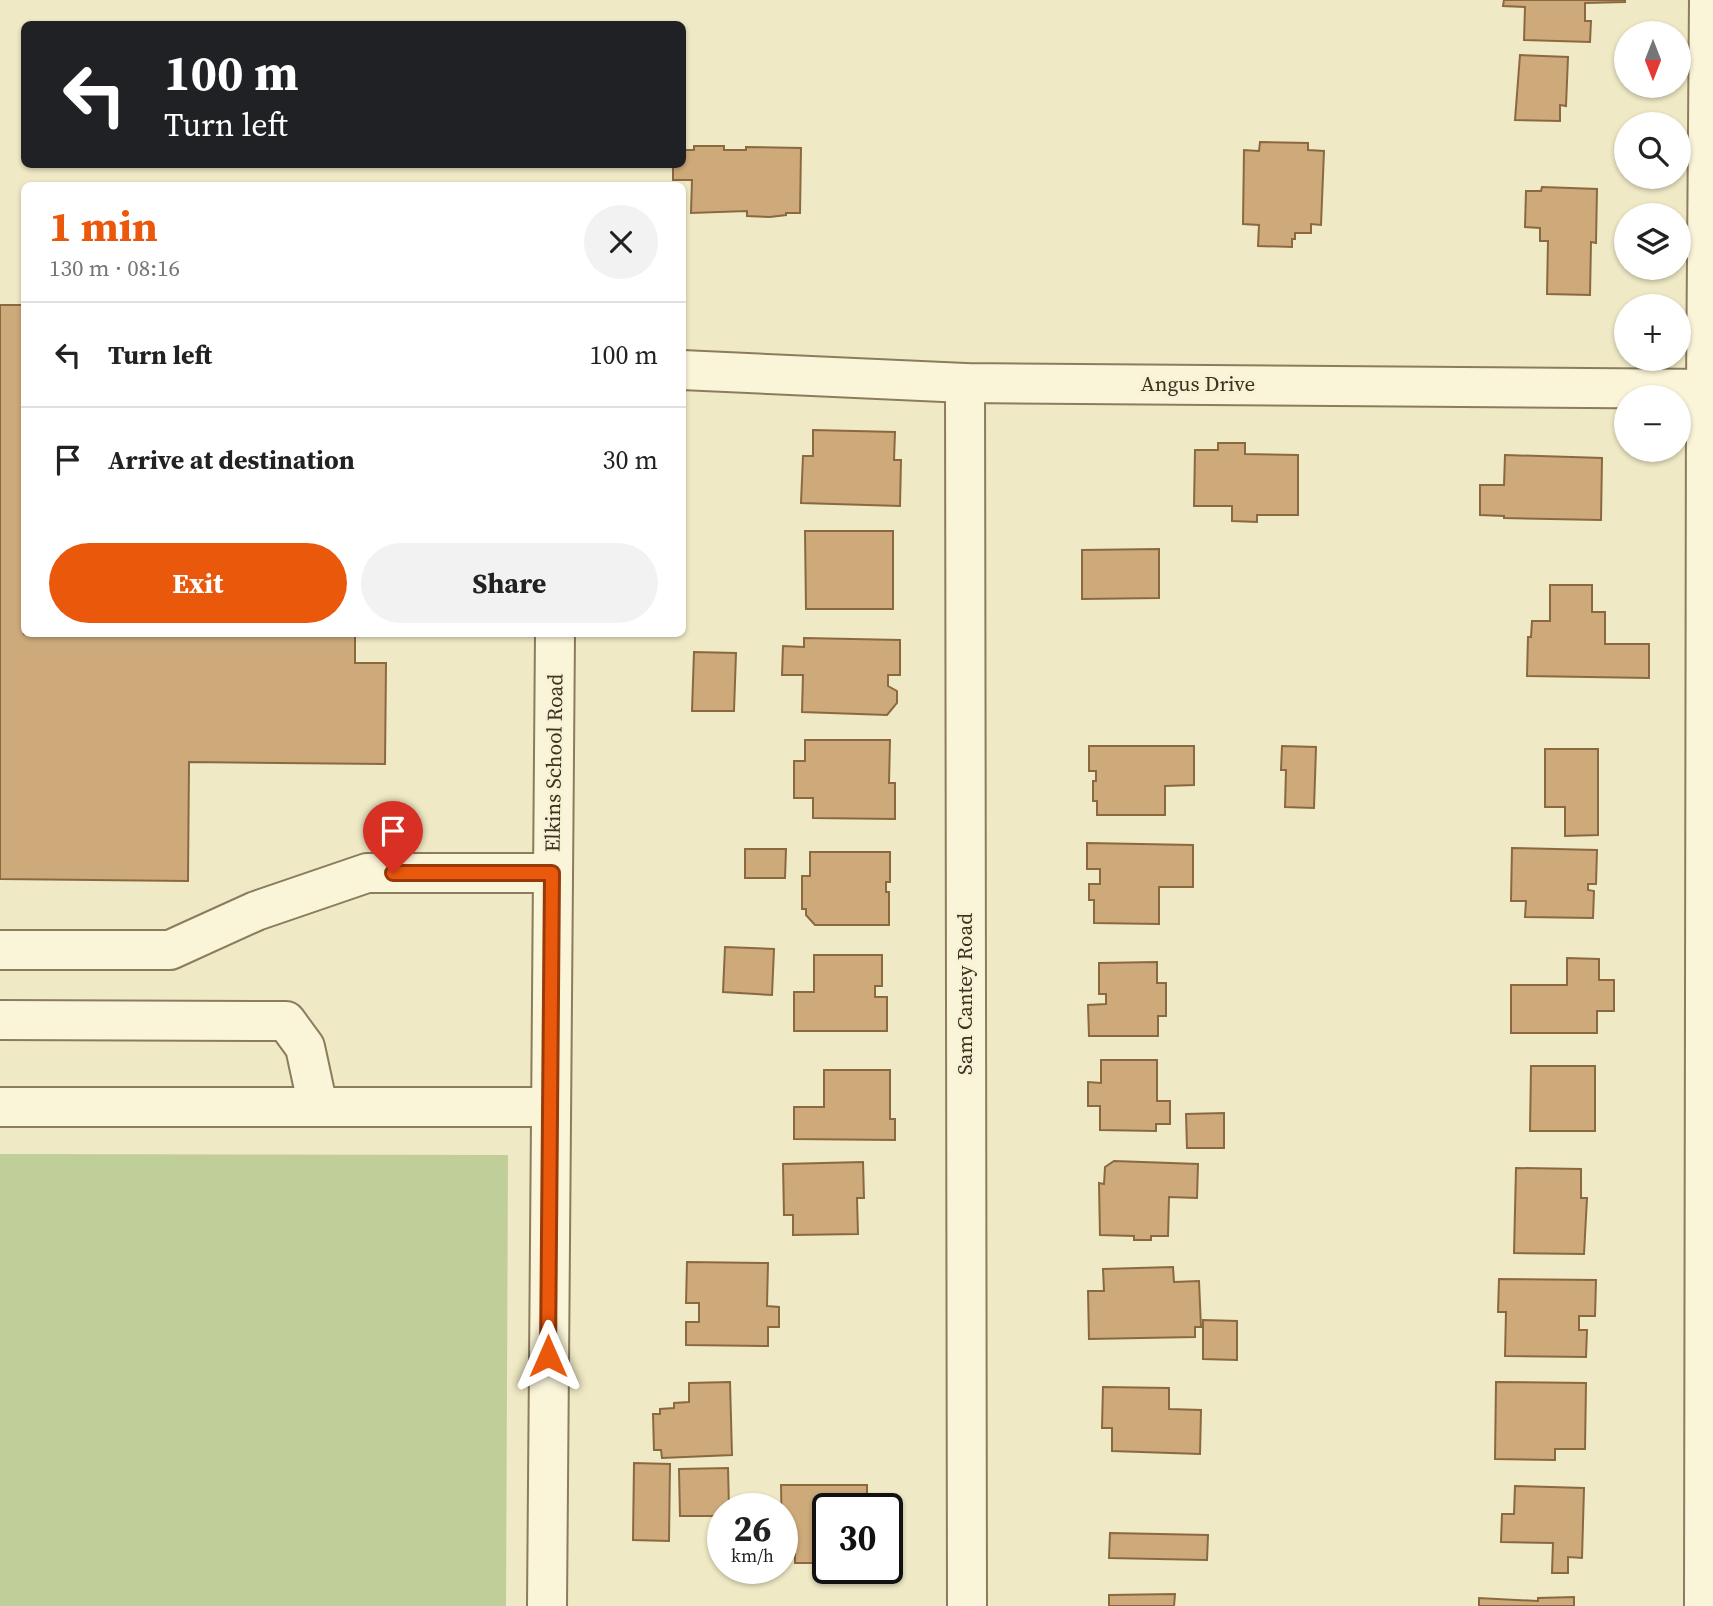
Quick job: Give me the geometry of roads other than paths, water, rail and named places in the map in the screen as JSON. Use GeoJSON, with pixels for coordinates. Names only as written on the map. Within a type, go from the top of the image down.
{"type":"FeatureCollection","features":[{"type":"Feature","properties":{"kind":"street"},"geometry":{"type":"LineString","coordinates":[[1704,1606],[1709,0]]}},
{"type":"Feature","properties":{"kind":"street","name":"Angus Drive"},"geometry":{"type":"LineString","coordinates":[[686,370],[965,383],[1709,388]]}},
{"type":"Feature","properties":{"kind":"street","name":"Sam Cantey Road"},"geometry":{"type":"LineString","coordinates":[[965,383],[967,1606]]}},
{"type":"Feature","properties":{"kind":"street","name":"Elkins School Road"},"geometry":{"type":"LineString","coordinates":[[547,1606],[555,637]]}},
{"type":"Feature","properties":{"kind":"street"},"geometry":{"type":"LineString","coordinates":[[0,950],[170,950],[256,911],[367,873],[552,873]]}},
{"type":"Feature","properties":{"kind":"street"},"geometry":{"type":"LineString","coordinates":[[0,1020],[286,1021],[305,1047],[318,1107]]}},
{"type":"Feature","properties":{"kind":"street"},"geometry":{"type":"LineString","coordinates":[[0,1107],[550,1107]]}}]}
